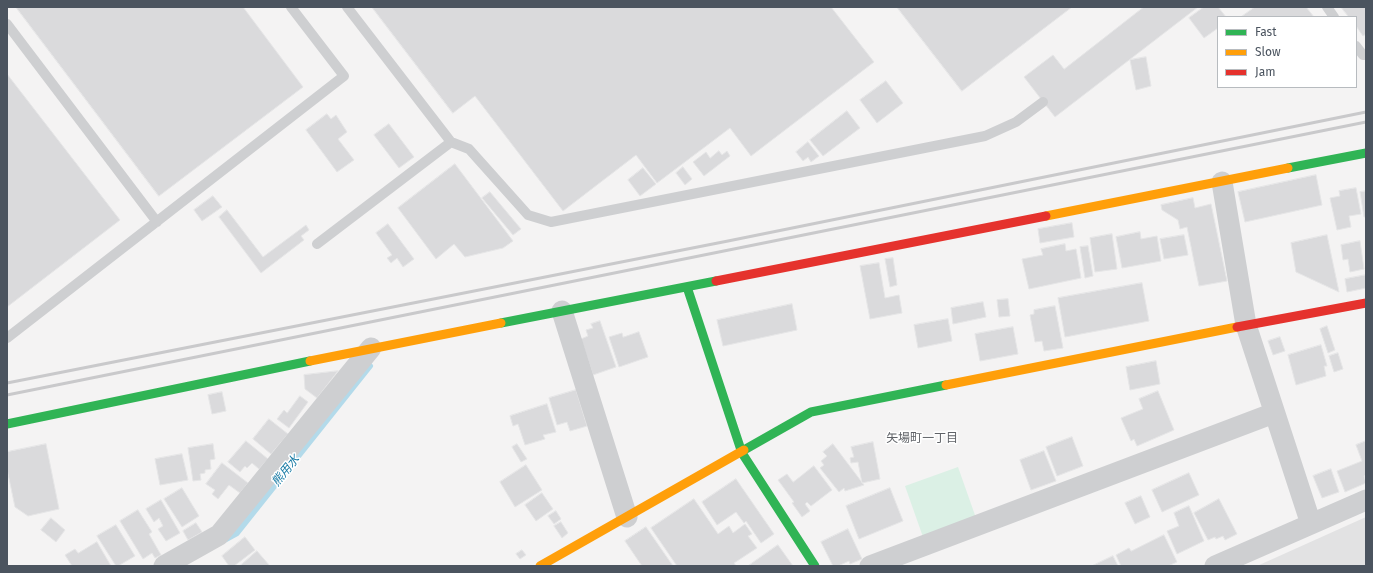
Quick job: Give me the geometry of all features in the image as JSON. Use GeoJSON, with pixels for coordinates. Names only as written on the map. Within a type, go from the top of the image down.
{"type":"FeatureCollection","features":[{"type":"Feature","properties":{"kind":"street"},"geometry":{"type":"LineString","coordinates":[[7,424],[371,348],[1366,153]]}},
{"type":"Feature","properties":{"kind":"street"},"geometry":{"type":"LineString","coordinates":[[1222,182],[1246,325],[1311,524]]}},
{"type":"Feature","properties":{"kind":"street"},"geometry":{"type":"LineString","coordinates":[[687,287],[742,453],[815,566]]}},
{"type":"Feature","properties":{"kind":"street"},"geometry":{"type":"LineString","coordinates":[[540,566],[742,453],[811,412],[1246,325],[1366,303]]}},
{"type":"Feature","properties":{"kind":"street"},"geometry":{"type":"LineString","coordinates":[[562,311],[627,517]]}},
{"type":"Feature","properties":{"kind":"street"},"geometry":{"type":"LineString","coordinates":[[164,566],[219,535],[371,348]]}},
{"type":"Feature","properties":{"kind":"street"},"geometry":{"type":"LineString","coordinates":[[870,566],[1274,413]]}},
{"type":"Feature","properties":{"kind":"street"},"geometry":{"type":"LineString","coordinates":[[1215,566],[1366,500]]}},
{"type":"Feature","properties":{"kind":"lane"},"geometry":{"type":"LineString","coordinates":[[7,338],[344,76],[291,7]]}},
{"type":"Feature","properties":{"kind":"lane"},"geometry":{"type":"LineString","coordinates":[[348,7],[451,142],[469,149],[528,215],[551,222],[985,136],[1016,122],[1043,102]]}},
{"type":"Feature","properties":{"kind":"lane"},"geometry":{"type":"LineString","coordinates":[[1327,7],[1333,16]]}},
{"type":"Feature","properties":{"kind":"lane"},"geometry":{"type":"LineString","coordinates":[[7,24],[157,222]]}},
{"type":"Feature","properties":{"kind":"lane"},"geometry":{"type":"LineString","coordinates":[[1357,47],[1363,55],[1366,55]]}},
{"type":"Feature","properties":{"kind":"lane"},"geometry":{"type":"LineString","coordinates":[[317,244],[451,142]]}},
{"type":"Feature","properties":{"kind":"shaded area"},"geometry":{"type":"Polygon","coordinates":[[[1366,517],[1366,566],[1257,566],[1366,517]]]}},
{"type":"Feature","properties":{"kind":"green space"},"geometry":{"type":"Polygon","coordinates":[[[958,467],[976,518],[923,537],[905,486],[958,467]]]}},
{"type":"Feature","properties":{"kind":"building"},"geometry":{"type":"Polygon","coordinates":[[[16,7],[243,7],[303,87],[159,196],[16,7]]]}},
{"type":"Feature","properties":{"kind":"building"},"geometry":{"type":"Polygon","coordinates":[[[372,7],[831,7],[874,62],[751,156],[730,128],[657,183],[636,155],[563,211],[475,96],[453,113],[372,7]]]}},
{"type":"Feature","properties":{"kind":"building"},"geometry":{"type":"Polygon","coordinates":[[[897,7],[1072,7],[962,91],[897,7]]]}},
{"type":"Feature","properties":{"kind":"building"},"geometry":{"type":"Polygon","coordinates":[[[1144,7],[1198,7],[1055,117],[1024,77],[1053,55],[1064,69],[1144,7]]]}},
{"type":"Feature","properties":{"kind":"building"},"geometry":{"type":"Polygon","coordinates":[[[1204,7],[1218,7],[1225,16],[1217,16],[1217,29],[1204,38],[1189,18],[1204,7]]]}},
{"type":"Feature","properties":{"kind":"building"},"geometry":{"type":"Polygon","coordinates":[[[1255,7],[1306,7],[1313,16],[1242,16],[1255,7]]]}},
{"type":"Feature","properties":{"kind":"building"},"geometry":{"type":"Polygon","coordinates":[[[1341,7],[1366,7],[1366,34],[1363,36],[1357,27],[1357,16],[1348,16],[1341,7]]]}},
{"type":"Feature","properties":{"kind":"building"},"geometry":{"type":"Polygon","coordinates":[[[1146,57],[1151,86],[1136,90],[1130,60],[1146,57]]]}},
{"type":"Feature","properties":{"kind":"building"},"geometry":{"type":"Polygon","coordinates":[[[7,74],[120,220],[7,307],[7,74]]]}},
{"type":"Feature","properties":{"kind":"building"},"geometry":{"type":"Polygon","coordinates":[[[886,81],[903,103],[877,123],[860,100],[886,81]]]}},
{"type":"Feature","properties":{"kind":"building"},"geometry":{"type":"Polygon","coordinates":[[[847,111],[860,128],[823,156],[810,140],[847,111]]]}},
{"type":"Feature","properties":{"kind":"building"},"geometry":{"type":"Polygon","coordinates":[[[327,114],[331,119],[336,115],[347,132],[338,139],[354,160],[337,172],[306,130],[327,114]]]}},
{"type":"Feature","properties":{"kind":"building"},"geometry":{"type":"Polygon","coordinates":[[[389,124],[414,157],[399,168],[374,135],[389,124]]]}},
{"type":"Feature","properties":{"kind":"building"},"geometry":{"type":"Polygon","coordinates":[[[808,142],[819,156],[811,162],[808,157],[803,161],[796,152],[808,142]]]}},
{"type":"Feature","properties":{"kind":"building"},"geometry":{"type":"Polygon","coordinates":[[[719,151],[722,155],[727,151],[730,156],[704,176],[693,162],[706,152],[710,158],[719,151]]]}},
{"type":"Feature","properties":{"kind":"building"},"geometry":{"type":"Polygon","coordinates":[[[455,164],[513,241],[503,248],[465,257],[454,244],[436,259],[398,208],[455,164]]]}},
{"type":"Feature","properties":{"kind":"building"},"geometry":{"type":"Polygon","coordinates":[[[683,167],[692,179],[685,185],[676,173],[683,167]]]}},
{"type":"Feature","properties":{"kind":"building"},"geometry":{"type":"Polygon","coordinates":[[[643,168],[656,184],[640,196],[628,180],[643,168]]]}},
{"type":"Feature","properties":{"kind":"building"},"geometry":{"type":"Polygon","coordinates":[[[1316,175],[1322,205],[1245,222],[1238,192],[1316,175]]]}},
{"type":"Feature","properties":{"kind":"building"},"geometry":{"type":"Polygon","coordinates":[[[1356,188],[1361,214],[1349,216],[1351,227],[1337,230],[1330,198],[1340,196],[1339,191],[1356,188]]]}},
{"type":"Feature","properties":{"kind":"building"},"geometry":{"type":"Polygon","coordinates":[[[1366,191],[1366,217],[1364,217],[1360,192],[1366,191]]]}},
{"type":"Feature","properties":{"kind":"building"},"geometry":{"type":"Polygon","coordinates":[[[490,192],[521,229],[513,235],[482,198],[490,192]]]}},
{"type":"Feature","properties":{"kind":"building"},"geometry":{"type":"Polygon","coordinates":[[[213,196],[222,207],[202,221],[194,210],[213,196]]]}},
{"type":"Feature","properties":{"kind":"building"},"geometry":{"type":"Polygon","coordinates":[[[1193,198],[1195,208],[1211,204],[1227,281],[1199,286],[1187,227],[1180,229],[1178,220],[1162,210],[1161,205],[1193,198]]]}},
{"type":"Feature","properties":{"kind":"building"},"geometry":{"type":"Polygon","coordinates":[[[227,210],[263,257],[306,225],[309,230],[301,236],[304,240],[261,273],[219,217],[227,210]]]}},
{"type":"Feature","properties":{"kind":"building"},"geometry":{"type":"Polygon","coordinates":[[[1072,223],[1074,237],[1040,243],[1038,229],[1072,223]]]}},
{"type":"Feature","properties":{"kind":"building"},"geometry":{"type":"Polygon","coordinates":[[[388,224],[414,259],[403,267],[397,258],[391,263],[387,258],[392,255],[376,233],[388,224]]]}},
{"type":"Feature","properties":{"kind":"building"},"geometry":{"type":"Polygon","coordinates":[[[1140,232],[1141,239],[1157,236],[1161,261],[1122,268],[1116,237],[1140,232]]]}},
{"type":"Feature","properties":{"kind":"building"},"geometry":{"type":"Polygon","coordinates":[[[1112,234],[1117,269],[1095,272],[1090,238],[1112,234]]]}},
{"type":"Feature","properties":{"kind":"building"},"geometry":{"type":"Polygon","coordinates":[[[1184,235],[1188,255],[1164,259],[1160,239],[1184,235]]]}},
{"type":"Feature","properties":{"kind":"building"},"geometry":{"type":"Polygon","coordinates":[[[1327,235],[1339,292],[1296,272],[1291,243],[1327,235]]]}},
{"type":"Feature","properties":{"kind":"building"},"geometry":{"type":"Polygon","coordinates":[[[1360,241],[1364,269],[1350,272],[1348,259],[1343,260],[1341,245],[1360,241]]]}},
{"type":"Feature","properties":{"kind":"building"},"geometry":{"type":"Polygon","coordinates":[[[1065,244],[1066,251],[1076,249],[1081,278],[1029,289],[1022,259],[1043,255],[1041,249],[1065,244]]]}},
{"type":"Feature","properties":{"kind":"building"},"geometry":{"type":"Polygon","coordinates":[[[1088,246],[1093,276],[1085,278],[1080,247],[1088,246]]]}},
{"type":"Feature","properties":{"kind":"building"},"geometry":{"type":"Polygon","coordinates":[[[893,258],[897,285],[890,287],[885,259],[893,258]]]}},
{"type":"Feature","properties":{"kind":"building"},"geometry":{"type":"Polygon","coordinates":[[[879,263],[885,298],[899,295],[902,313],[870,319],[860,266],[879,263]]]}},
{"type":"Feature","properties":{"kind":"building"},"geometry":{"type":"Polygon","coordinates":[[[1366,275],[1366,288],[1347,292],[1345,279],[1366,275]]]}},
{"type":"Feature","properties":{"kind":"building"},"geometry":{"type":"Polygon","coordinates":[[[1142,283],[1149,321],[1065,337],[1058,298],[1142,283]]]}},
{"type":"Feature","properties":{"kind":"building"},"geometry":{"type":"Polygon","coordinates":[[[1008,299],[1010,316],[999,317],[997,300],[1008,299]]]}},
{"type":"Feature","properties":{"kind":"building"},"geometry":{"type":"Polygon","coordinates":[[[983,302],[986,317],[953,324],[951,308],[983,302]]]}},
{"type":"Feature","properties":{"kind":"building"},"geometry":{"type":"Polygon","coordinates":[[[792,304],[797,330],[723,346],[717,320],[792,304]]]}},
{"type":"Feature","properties":{"kind":"building"},"geometry":{"type":"Polygon","coordinates":[[[1055,306],[1063,348],[1044,351],[1042,341],[1035,342],[1030,315],[1034,314],[1034,310],[1055,306]]]}},
{"type":"Feature","properties":{"kind":"building"},"geometry":{"type":"Polygon","coordinates":[[[948,319],[952,341],[918,348],[914,325],[948,319]]]}},
{"type":"Feature","properties":{"kind":"building"},"geometry":{"type":"Polygon","coordinates":[[[600,321],[616,367],[593,375],[581,339],[588,336],[586,330],[593,328],[591,324],[600,321]]]}},
{"type":"Feature","properties":{"kind":"building"},"geometry":{"type":"Polygon","coordinates":[[[1327,326],[1335,350],[1328,353],[1320,329],[1327,326]]]}},
{"type":"Feature","properties":{"kind":"building"},"geometry":{"type":"Polygon","coordinates":[[[1013,327],[1018,354],[980,361],[975,334],[1013,327]]]}},
{"type":"Feature","properties":{"kind":"building"},"geometry":{"type":"Polygon","coordinates":[[[639,332],[648,357],[619,367],[609,337],[622,333],[623,337],[639,332]]]}},
{"type":"Feature","properties":{"kind":"building"},"geometry":{"type":"Polygon","coordinates":[[[1280,337],[1285,351],[1273,355],[1268,341],[1280,337]]]}},
{"type":"Feature","properties":{"kind":"building"},"geometry":{"type":"Polygon","coordinates":[[[1321,345],[1327,366],[1324,366],[1326,376],[1296,385],[1288,355],[1321,345]]]}},
{"type":"Feature","properties":{"kind":"building"},"geometry":{"type":"Polygon","coordinates":[[[1338,353],[1343,369],[1334,372],[1329,356],[1338,353]]]}},
{"type":"Feature","properties":{"kind":"building"},"geometry":{"type":"Polygon","coordinates":[[[1156,361],[1160,384],[1130,390],[1126,367],[1156,361]]]}},
{"type":"Feature","properties":{"kind":"building"},"geometry":{"type":"Polygon","coordinates":[[[338,371],[317,398],[305,389],[304,375],[338,371]]]}},
{"type":"Feature","properties":{"kind":"building"},"geometry":{"type":"Polygon","coordinates":[[[576,390],[587,426],[570,431],[567,422],[557,425],[549,398],[576,390]]]}},
{"type":"Feature","properties":{"kind":"building"},"geometry":{"type":"Polygon","coordinates":[[[1158,391],[1174,430],[1137,446],[1134,439],[1131,441],[1121,418],[1143,409],[1139,399],[1158,391]]]}},
{"type":"Feature","properties":{"kind":"building"},"geometry":{"type":"Polygon","coordinates":[[[222,392],[226,411],[212,414],[208,395],[222,392]]]}},
{"type":"Feature","properties":{"kind":"building"},"geometry":{"type":"Polygon","coordinates":[[[300,396],[308,402],[289,428],[277,419],[284,410],[287,413],[300,396]]]}},
{"type":"Feature","properties":{"kind":"building"},"geometry":{"type":"Polygon","coordinates":[[[547,404],[556,432],[543,435],[545,439],[525,445],[518,424],[513,426],[510,416],[547,404]]]}},
{"type":"Feature","properties":{"kind":"building"},"geometry":{"type":"Polygon","coordinates":[[[269,419],[288,434],[271,454],[253,439],[269,419]]]}},
{"type":"Feature","properties":{"kind":"building"},"geometry":{"type":"Polygon","coordinates":[[[1072,437],[1083,466],[1057,476],[1046,447],[1072,437]]]}},
{"type":"Feature","properties":{"kind":"building"},"geometry":{"type":"Polygon","coordinates":[[[246,441],[268,459],[259,469],[252,463],[247,468],[245,466],[240,472],[228,462],[246,441]]]}},
{"type":"Feature","properties":{"kind":"building"},"geometry":{"type":"Polygon","coordinates":[[[1366,441],[1366,475],[1364,476],[1366,483],[1345,492],[1337,471],[1362,461],[1356,445],[1366,441]]]}},
{"type":"Feature","properties":{"kind":"building"},"geometry":{"type":"Polygon","coordinates":[[[873,442],[880,479],[862,483],[858,462],[851,463],[850,458],[854,457],[851,447],[873,442]]]}},
{"type":"Feature","properties":{"kind":"building"},"geometry":{"type":"Polygon","coordinates":[[[46,444],[59,509],[28,516],[15,507],[7,469],[7,452],[46,444]]]}},
{"type":"Feature","properties":{"kind":"building"},"geometry":{"type":"Polygon","coordinates":[[[213,444],[215,459],[210,460],[211,469],[205,470],[205,473],[200,474],[201,480],[193,481],[188,448],[213,444]]]}},
{"type":"Feature","properties":{"kind":"building"},"geometry":{"type":"Polygon","coordinates":[[[517,444],[527,459],[521,462],[512,447],[517,444]]]}},
{"type":"Feature","properties":{"kind":"building"},"geometry":{"type":"Polygon","coordinates":[[[833,444],[864,485],[845,491],[844,488],[839,492],[820,468],[824,465],[821,461],[827,456],[823,452],[833,444]]]}},
{"type":"Feature","properties":{"kind":"building"},"geometry":{"type":"Polygon","coordinates":[[[1044,451],[1056,481],[1031,490],[1020,460],[1044,451]]]}},
{"type":"Feature","properties":{"kind":"building"},"geometry":{"type":"Polygon","coordinates":[[[182,454],[188,480],[160,485],[155,459],[182,454]]]}},
{"type":"Feature","properties":{"kind":"building"},"geometry":{"type":"Polygon","coordinates":[[[222,463],[248,483],[240,493],[229,485],[218,499],[212,494],[215,490],[206,484],[222,463]]]}},
{"type":"Feature","properties":{"kind":"building"},"geometry":{"type":"Polygon","coordinates":[[[526,465],[542,490],[515,507],[500,482],[526,465]]]}},
{"type":"Feature","properties":{"kind":"building"},"geometry":{"type":"Polygon","coordinates":[[[814,466],[832,490],[811,506],[807,502],[805,504],[810,511],[802,517],[792,503],[794,502],[778,480],[787,474],[793,482],[814,466]]]}},
{"type":"Feature","properties":{"kind":"building"},"geometry":{"type":"Polygon","coordinates":[[[1331,469],[1339,492],[1322,498],[1313,476],[1331,469]]]}},
{"type":"Feature","properties":{"kind":"building"},"geometry":{"type":"Polygon","coordinates":[[[1189,473],[1199,495],[1162,512],[1152,490],[1189,473]]]}},
{"type":"Feature","properties":{"kind":"building"},"geometry":{"type":"Polygon","coordinates":[[[736,479],[774,534],[761,543],[746,521],[744,523],[736,512],[717,525],[702,502],[736,479]]]}},
{"type":"Feature","properties":{"kind":"building"},"geometry":{"type":"Polygon","coordinates":[[[182,488],[199,516],[182,527],[164,499],[182,488]]]}},
{"type":"Feature","properties":{"kind":"building"},"geometry":{"type":"Polygon","coordinates":[[[890,488],[903,521],[859,539],[846,506],[890,488]]]}},
{"type":"Feature","properties":{"kind":"building"},"geometry":{"type":"Polygon","coordinates":[[[542,493],[553,509],[536,521],[525,505],[542,493]]]}},
{"type":"Feature","properties":{"kind":"building"},"geometry":{"type":"Polygon","coordinates":[[[1141,496],[1150,517],[1135,524],[1125,503],[1141,496]]]}},
{"type":"Feature","properties":{"kind":"building"},"geometry":{"type":"Polygon","coordinates":[[[694,499],[718,534],[729,526],[733,533],[745,524],[752,534],[748,536],[757,548],[734,563],[736,566],[677,566],[651,528],[694,499]]]}},
{"type":"Feature","properties":{"kind":"building"},"geometry":{"type":"Polygon","coordinates":[[[1219,499],[1237,534],[1225,540],[1223,536],[1208,540],[1194,513],[1219,499]]]}},
{"type":"Feature","properties":{"kind":"building"},"geometry":{"type":"Polygon","coordinates":[[[161,500],[180,533],[166,541],[158,529],[163,526],[159,518],[154,522],[146,509],[161,500]]]}},
{"type":"Feature","properties":{"kind":"building"},"geometry":{"type":"Polygon","coordinates":[[[1189,506],[1204,541],[1177,554],[1167,531],[1179,526],[1174,513],[1189,506]]]}},
{"type":"Feature","properties":{"kind":"building"},"geometry":{"type":"Polygon","coordinates":[[[138,510],[152,532],[149,534],[161,555],[155,558],[152,553],[143,559],[120,521],[138,510]]]}},
{"type":"Feature","properties":{"kind":"building"},"geometry":{"type":"Polygon","coordinates":[[[556,511],[561,519],[554,524],[548,516],[556,511]]]}},
{"type":"Feature","properties":{"kind":"building"},"geometry":{"type":"Polygon","coordinates":[[[51,518],[65,530],[56,542],[41,530],[51,518]]]}},
{"type":"Feature","properties":{"kind":"building"},"geometry":{"type":"Polygon","coordinates":[[[561,522],[568,533],[562,538],[554,526],[561,522]]]}},
{"type":"Feature","properties":{"kind":"building"},"geometry":{"type":"Polygon","coordinates":[[[196,523],[202,532],[188,540],[183,531],[196,523]]]}},
{"type":"Feature","properties":{"kind":"building"},"geometry":{"type":"Polygon","coordinates":[[[116,525],[135,556],[118,566],[116,566],[97,536],[116,525]]]}},
{"type":"Feature","properties":{"kind":"building"},"geometry":{"type":"Polygon","coordinates":[[[646,527],[673,566],[642,566],[625,541],[646,527]]]}},
{"type":"Feature","properties":{"kind":"building"},"geometry":{"type":"Polygon","coordinates":[[[848,529],[862,559],[850,564],[849,561],[838,566],[833,566],[821,542],[848,529]]]}},
{"type":"Feature","properties":{"kind":"building"},"geometry":{"type":"Polygon","coordinates":[[[1164,535],[1177,562],[1168,566],[1121,566],[1116,555],[1129,548],[1131,551],[1164,535]]]}},
{"type":"Feature","properties":{"kind":"building"},"geometry":{"type":"Polygon","coordinates":[[[245,537],[255,550],[234,566],[229,566],[222,556],[245,537]]]}},
{"type":"Feature","properties":{"kind":"building"},"geometry":{"type":"Polygon","coordinates":[[[97,542],[111,566],[72,566],[65,555],[75,549],[78,553],[97,542]]]}},
{"type":"Feature","properties":{"kind":"building"},"geometry":{"type":"Polygon","coordinates":[[[778,545],[793,566],[748,566],[778,545]]]}},
{"type":"Feature","properties":{"kind":"building"},"geometry":{"type":"Polygon","coordinates":[[[522,550],[526,555],[520,559],[516,554],[522,550]]]}},
{"type":"Feature","properties":{"kind":"building"},"geometry":{"type":"Polygon","coordinates":[[[257,551],[270,566],[240,566],[257,551]]]}},
{"type":"Feature","properties":{"kind":"building"},"geometry":{"type":"Polygon","coordinates":[[[1113,556],[1118,566],[1092,566],[1113,556]]]}},
{"type":"Feature","properties":{"kind":"waterway","name":"熊用水"},"geometry":{"type":"LineString","coordinates":[[226,539],[237,533],[370,366]]}},
{"type":"Feature","properties":{"kind":"railway"},"geometry":{"type":"LineString","coordinates":[[7,383],[728,241],[1366,112]]}},
{"type":"Feature","properties":{"kind":"railway"},"geometry":{"type":"LineString","coordinates":[[7,395],[1366,122]]}},
{"type":"Feature","properties":{"kind":"traffic: fast"},"geometry":{"type":"LineString","coordinates":[[1288,168],[1366,153]]}},
{"type":"Feature","properties":{"kind":"traffic: fast"},"geometry":{"type":"LineString","coordinates":[[501,323],[716,281]]}},
{"type":"Feature","properties":{"kind":"traffic: fast"},"geometry":{"type":"LineString","coordinates":[[687,287],[742,453],[815,566]]}},
{"type":"Feature","properties":{"kind":"traffic: fast"},"geometry":{"type":"LineString","coordinates":[[7,424],[310,361]]}},
{"type":"Feature","properties":{"kind":"traffic: fast"},"geometry":{"type":"LineString","coordinates":[[744,450],[811,412],[946,385]]}},
{"type":"Feature","properties":{"kind":"traffic: slow"},"geometry":{"type":"LineString","coordinates":[[1046,216],[1288,168]]}},
{"type":"Feature","properties":{"kind":"traffic: slow"},"geometry":{"type":"LineString","coordinates":[[310,361],[501,323]]}},
{"type":"Feature","properties":{"kind":"traffic: slow"},"geometry":{"type":"LineString","coordinates":[[946,385],[1237,327]]}},
{"type":"Feature","properties":{"kind":"traffic: slow"},"geometry":{"type":"LineString","coordinates":[[540,566],[744,450]]}},
{"type":"Feature","properties":{"kind":"traffic: jam"},"geometry":{"type":"LineString","coordinates":[[716,281],[1046,216]]}},
{"type":"Feature","properties":{"kind":"traffic: jam"},"geometry":{"type":"LineString","coordinates":[[1237,327],[1366,303]]}},
{"type":"Feature","properties":{"kind":"district","name":"矢場町一丁目"},"geometry":{"type":"Point","coordinates":[922,439]}}]}
